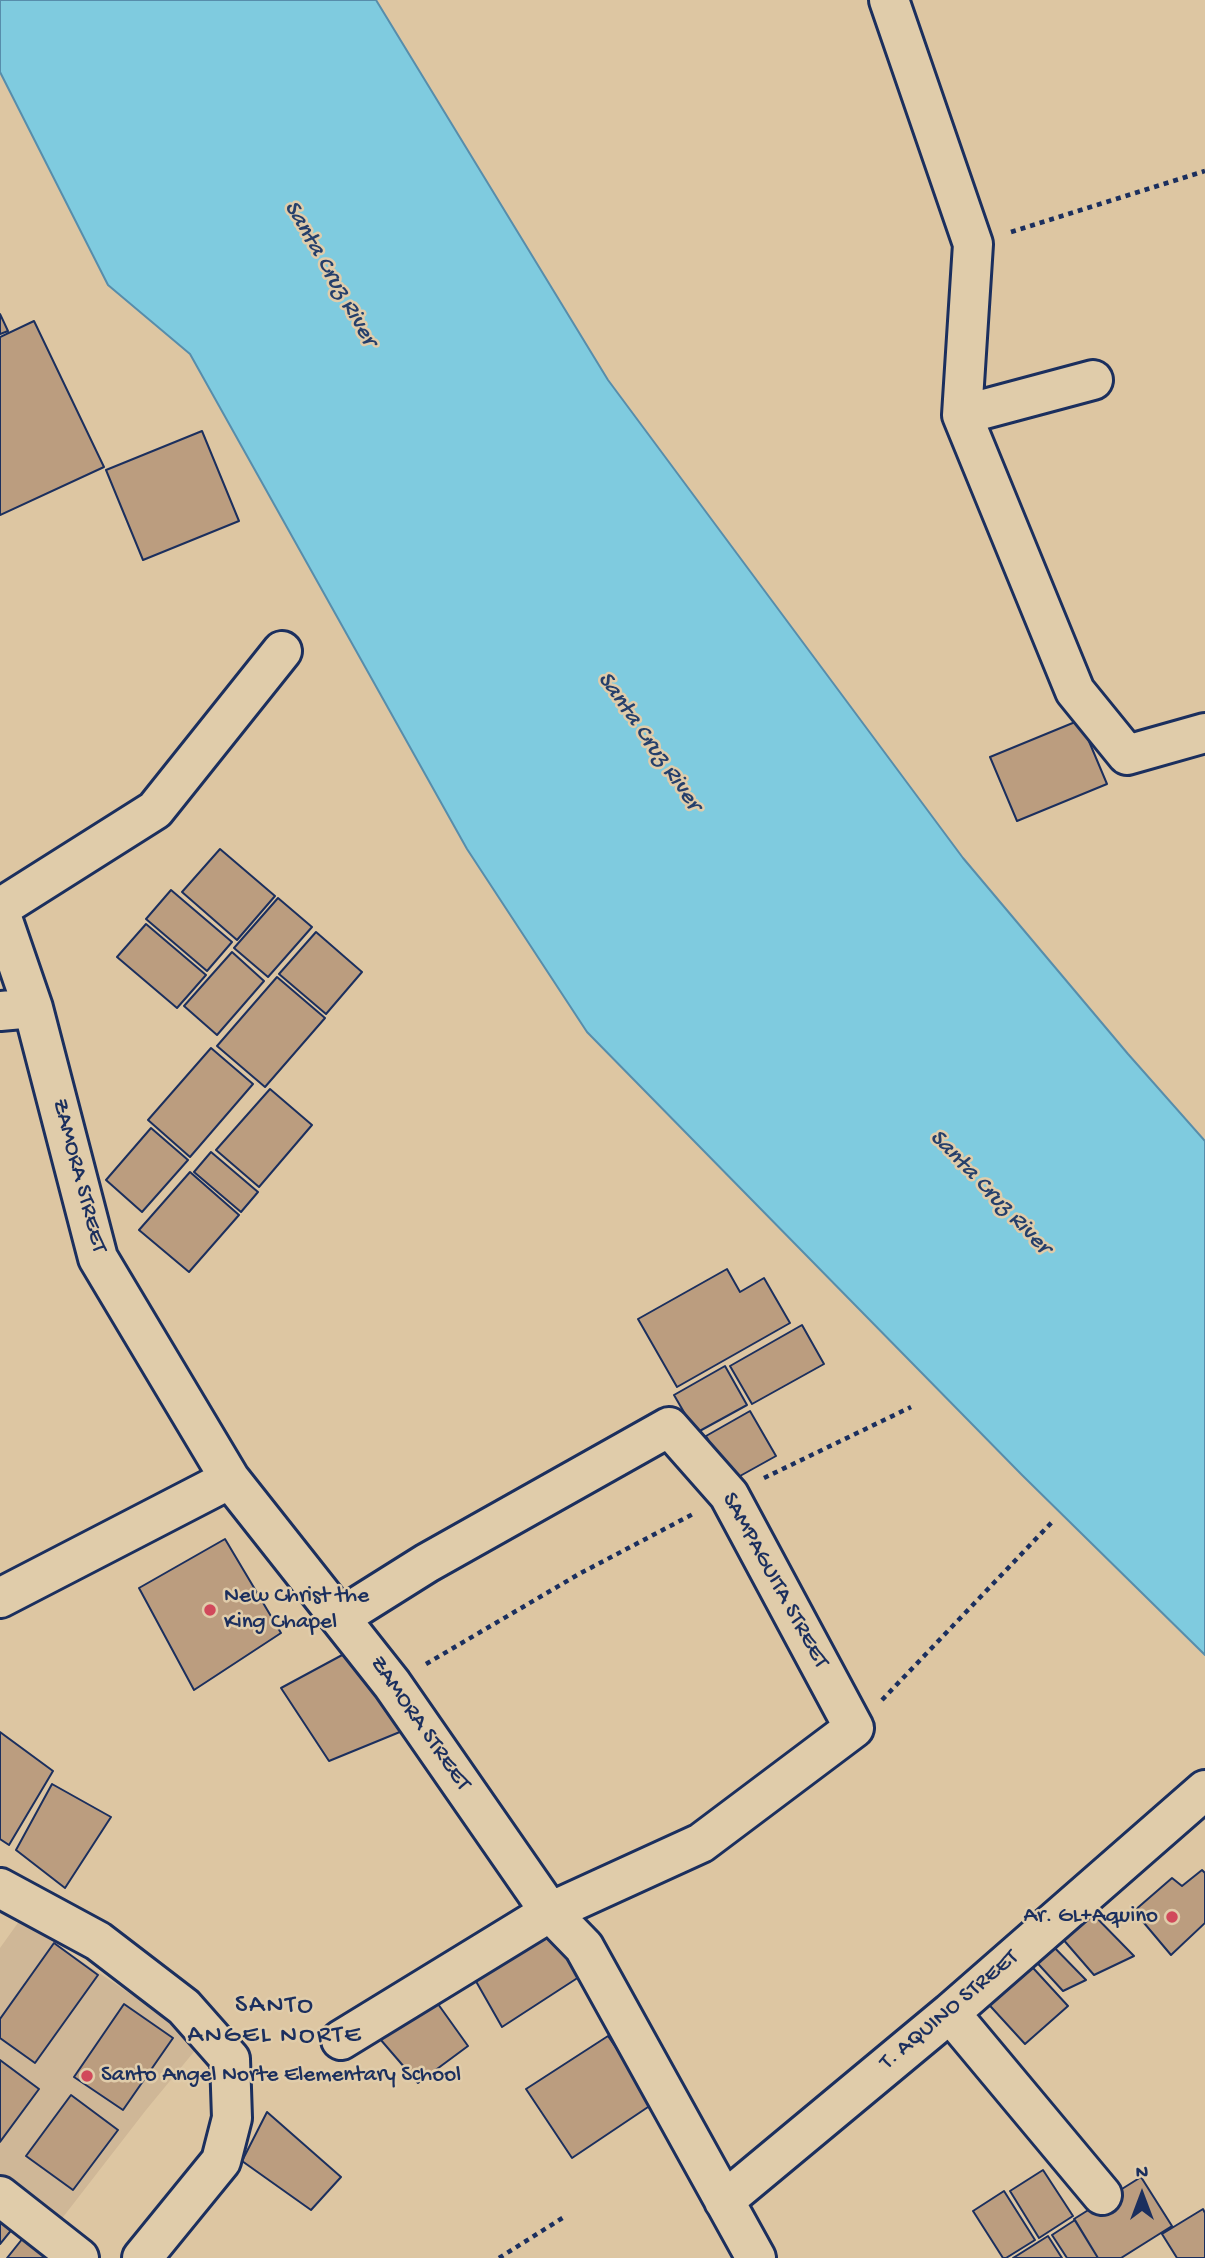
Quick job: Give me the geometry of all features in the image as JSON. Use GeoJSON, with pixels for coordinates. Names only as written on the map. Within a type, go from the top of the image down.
{"type":"FeatureCollection","features":[{"type":"Feature","properties":{"kind":"street"},"geometry":{"type":"LineString","coordinates":[[890,0],[973,244],[962,415],[1075,691],[1127,755],[1205,733]]}},
{"type":"Feature","properties":{"kind":"street"},"geometry":{"type":"LineString","coordinates":[[962,415],[1093,380]]}},
{"type":"Feature","properties":{"kind":"street"},"geometry":{"type":"LineString","coordinates":[[0,910],[155,810],[282,651]]}},
{"type":"Feature","properties":{"kind":"street","name":"ZAMORA STREET"},"geometry":{"type":"LineString","coordinates":[[0,910],[17,1009],[98,1258],[230,1479],[392,1684],[550,1912],[584,1947],[756,2258]]}},
{"type":"Feature","properties":{"kind":"street","name":"SAMPAGUITA STREET"},"geometry":{"type":"LineString","coordinates":[[341,1617],[427,1563],[669,1427],[729,1495],[855,1728]]}},
{"type":"Feature","properties":{"kind":"street"},"geometry":{"type":"LineString","coordinates":[[0,1598],[230,1479]]}},
{"type":"Feature","properties":{"kind":"street"},"geometry":{"type":"LineString","coordinates":[[341,2040],[550,1912],[701,1843],[855,1728]]}},
{"type":"Feature","properties":{"kind":"street","name":"T. AQUINO STREET"},"geometry":{"type":"LineString","coordinates":[[724,2201],[950,2013],[1205,1790]]}},
{"type":"Feature","properties":{"kind":"street"},"geometry":{"type":"LineString","coordinates":[[0,1888],[98,1941],[184,2007],[230,2059],[232,2118],[220,2161],[142,2258]]}},
{"type":"Feature","properties":{"kind":"street"},"geometry":{"type":"LineString","coordinates":[[950,2013],[1102,2195]]}},
{"type":"Feature","properties":{"kind":"street"},"geometry":{"type":"LineString","coordinates":[[0,2196],[79,2258]]}},
{"type":"Feature","properties":{"kind":"path"},"geometry":{"type":"LineString","coordinates":[[973,244],[1205,172]]}},
{"type":"Feature","properties":{"kind":"path"},"geometry":{"type":"LineString","coordinates":[[392,1684],[579,1574],[729,1495],[911,1407]]}},
{"type":"Feature","properties":{"kind":"path"},"geometry":{"type":"LineString","coordinates":[[855,1728],[1052,1522]]}},
{"type":"Feature","properties":{"kind":"path"},"geometry":{"type":"LineString","coordinates":[[499,2258],[564,2217]]}},
{"type":"Feature","properties":{"kind":"shaded area","name":"Santo Angel Norte Elementary School"},"geometry":{"type":"Polygon","coordinates":[[[20,1920],[202,2042],[60,2221],[0,2175],[0,1948],[20,1920]]]}},
{"type":"Feature","properties":{"kind":"water","name":"Santa Cruz River"},"geometry":{"type":"Polygon","coordinates":[[[0,0],[376,0],[608,380],[963,858],[1205,1141],[1205,1655],[1022,1475],[587,1032],[467,849],[190,354],[108,285],[0,72],[0,0]]]}},
{"type":"Feature","properties":{"kind":"building"},"geometry":{"type":"Polygon","coordinates":[[[0,314],[8,331],[0,334],[0,314]]]}},
{"type":"Feature","properties":{"kind":"building"},"geometry":{"type":"Polygon","coordinates":[[[34,321],[104,467],[0,515],[0,337],[34,321]]]}},
{"type":"Feature","properties":{"kind":"building"},"geometry":{"type":"Polygon","coordinates":[[[202,431],[239,521],[143,560],[106,470],[202,431]]]}},
{"type":"Feature","properties":{"kind":"building"},"geometry":{"type":"Polygon","coordinates":[[[1080,720],[1107,784],[1017,821],[990,757],[1080,720]]]}},
{"type":"Feature","properties":{"kind":"building"},"geometry":{"type":"Polygon","coordinates":[[[220,849],[275,896],[237,940],[182,892],[220,849]]]}},
{"type":"Feature","properties":{"kind":"building"},"geometry":{"type":"Polygon","coordinates":[[[171,890],[232,942],[207,971],[146,919],[171,890]]]}},
{"type":"Feature","properties":{"kind":"building"},"geometry":{"type":"Polygon","coordinates":[[[278,898],[312,927],[268,977],[234,948],[278,898]]]}},
{"type":"Feature","properties":{"kind":"building"},"geometry":{"type":"Polygon","coordinates":[[[146,924],[206,975],[177,1008],[117,957],[146,924]]]}},
{"type":"Feature","properties":{"kind":"building"},"geometry":{"type":"Polygon","coordinates":[[[316,932],[362,972],[326,1014],[279,974],[316,932]]]}},
{"type":"Feature","properties":{"kind":"building"},"geometry":{"type":"Polygon","coordinates":[[[232,952],[264,981],[217,1035],[184,1006],[232,952]]]}},
{"type":"Feature","properties":{"kind":"building"},"geometry":{"type":"Polygon","coordinates":[[[277,977],[325,1018],[265,1087],[217,1046],[277,977]]]}},
{"type":"Feature","properties":{"kind":"building"},"geometry":{"type":"Polygon","coordinates":[[[211,1048],[253,1084],[190,1157],[148,1120],[211,1048]]]}},
{"type":"Feature","properties":{"kind":"building"},"geometry":{"type":"Polygon","coordinates":[[[270,1089],[312,1125],[259,1187],[216,1150],[270,1089]]]}},
{"type":"Feature","properties":{"kind":"building"},"geometry":{"type":"Polygon","coordinates":[[[151,1128],[188,1160],[142,1212],[106,1180],[151,1128]]]}},
{"type":"Feature","properties":{"kind":"building"},"geometry":{"type":"Polygon","coordinates":[[[211,1152],[258,1192],[241,1212],[194,1172],[211,1152]]]}},
{"type":"Feature","properties":{"kind":"building"},"geometry":{"type":"Polygon","coordinates":[[[190,1172],[239,1215],[189,1272],[139,1230],[190,1172]]]}},
{"type":"Feature","properties":{"kind":"building"},"geometry":{"type":"Polygon","coordinates":[[[727,1269],[740,1292],[764,1278],[790,1323],[677,1387],[638,1319],[727,1269]]]}},
{"type":"Feature","properties":{"kind":"building"},"geometry":{"type":"Polygon","coordinates":[[[802,1325],[824,1364],[752,1404],[730,1366],[802,1325]]]}},
{"type":"Feature","properties":{"kind":"building"},"geometry":{"type":"Polygon","coordinates":[[[725,1366],[747,1405],[696,1433],[674,1395],[725,1366]]]}},
{"type":"Feature","properties":{"kind":"building"},"geometry":{"type":"Polygon","coordinates":[[[750,1411],[776,1456],[731,1481],[706,1436],[750,1411]]]}},
{"type":"Feature","properties":{"kind":"building","name":"New Christ the King Chapel"},"geometry":{"type":"Polygon","coordinates":[[[225,1539],[281,1633],[194,1690],[139,1588],[225,1539]]]}},
{"type":"Feature","properties":{"kind":"building"},"geometry":{"type":"Polygon","coordinates":[[[357,1647],[412,1727],[329,1761],[281,1688],[357,1647]]]}},
{"type":"Feature","properties":{"kind":"building"},"geometry":{"type":"Polygon","coordinates":[[[0,1732],[53,1771],[9,1845],[0,1839],[0,1732]]]}},
{"type":"Feature","properties":{"kind":"building"},"geometry":{"type":"Polygon","coordinates":[[[52,1784],[111,1817],[65,1888],[16,1850],[52,1784]]]}},
{"type":"Feature","properties":{"kind":"building","name":"Ar. GL+Aquino"},"geometry":{"type":"Polygon","coordinates":[[[1202,1870],[1205,1873],[1205,1923],[1171,1955],[1134,1911],[1172,1878],[1182,1886],[1202,1870]]]}},
{"type":"Feature","properties":{"kind":"building"},"geometry":{"type":"Polygon","coordinates":[[[1085,1906],[1134,1956],[1094,1975],[1055,1930],[1085,1906]]]}},
{"type":"Feature","properties":{"kind":"building"},"geometry":{"type":"Polygon","coordinates":[[[544,1924],[579,1977],[502,2027],[469,1969],[544,1924]]]}},
{"type":"Feature","properties":{"kind":"building"},"geometry":{"type":"Polygon","coordinates":[[[1048,1941],[1086,1980],[1063,1991],[1030,1955],[1048,1941]]]}},
{"type":"Feature","properties":{"kind":"building"},"geometry":{"type":"Polygon","coordinates":[[[54,1943],[98,1975],[35,2063],[0,2038],[0,2019],[54,1943]]]}},
{"type":"Feature","properties":{"kind":"building"},"geometry":{"type":"Polygon","coordinates":[[[1023,1957],[1068,2006],[1025,2044],[982,1997],[1023,1957]]]}},
{"type":"Feature","properties":{"kind":"building"},"geometry":{"type":"Polygon","coordinates":[[[433,1997],[468,2046],[418,2083],[374,2032],[433,1997]]]}},
{"type":"Feature","properties":{"kind":"building"},"geometry":{"type":"Polygon","coordinates":[[[124,2004],[173,2038],[123,2110],[74,2077],[124,2004]]]}},
{"type":"Feature","properties":{"kind":"building"},"geometry":{"type":"Polygon","coordinates":[[[608,2036],[654,2103],[572,2158],[526,2089],[608,2036]]]}},
{"type":"Feature","properties":{"kind":"building"},"geometry":{"type":"Polygon","coordinates":[[[0,2060],[39,2089],[0,2142],[0,2060]]]}},
{"type":"Feature","properties":{"kind":"building"},"geometry":{"type":"Polygon","coordinates":[[[71,2095],[118,2130],[73,2190],[26,2156],[71,2095]]]}},
{"type":"Feature","properties":{"kind":"building"},"geometry":{"type":"Polygon","coordinates":[[[267,2112],[341,2177],[311,2210],[242,2161],[267,2112]]]}},
{"type":"Feature","properties":{"kind":"building"},"geometry":{"type":"Polygon","coordinates":[[[1043,2170],[1073,2216],[1039,2238],[1010,2191],[1043,2170]]]}},
{"type":"Feature","properties":{"kind":"building"},"geometry":{"type":"Polygon","coordinates":[[[1141,2177],[1172,2226],[1121,2258],[1098,2258],[1074,2219],[1141,2177]]]}},
{"type":"Feature","properties":{"kind":"building"},"geometry":{"type":"Polygon","coordinates":[[[1004,2191],[1035,2240],[1006,2258],[1003,2258],[973,2211],[1004,2191]]]}},
{"type":"Feature","properties":{"kind":"building"},"geometry":{"type":"Polygon","coordinates":[[[1203,2209],[1205,2258],[1177,2258],[1162,2234],[1203,2209]]]}},
{"type":"Feature","properties":{"kind":"building"},"geometry":{"type":"Polygon","coordinates":[[[0,2217],[13,2228],[0,2244],[0,2217]]]}},
{"type":"Feature","properties":{"kind":"building"},"geometry":{"type":"Polygon","coordinates":[[[1075,2220],[1098,2258],[1067,2258],[1052,2235],[1075,2220]]]}},
{"type":"Feature","properties":{"kind":"building"},"geometry":{"type":"Polygon","coordinates":[[[31,2228],[60,2258],[7,2258],[31,2228]]]}},
{"type":"Feature","properties":{"kind":"building"},"geometry":{"type":"Polygon","coordinates":[[[1048,2236],[1062,2258],[1013,2258],[1048,2236]]]}},
{"type":"Feature","properties":{"kind":"place","name":"New Christ the King Chapel"},"geometry":{"type":"Point","coordinates":[210,1610]}},
{"type":"Feature","properties":{"kind":"place","name":"Ar. GL+Aquino"},"geometry":{"type":"Point","coordinates":[1172,1917]}},
{"type":"Feature","properties":{"kind":"place","name":"Santo Angel Norte Elementary School"},"geometry":{"type":"Point","coordinates":[87,2076]}},
{"type":"Feature","properties":{"kind":"district","name":"SANTO ANGEL NORTE"},"geometry":{"type":"Point","coordinates":[275,2022]}}]}
